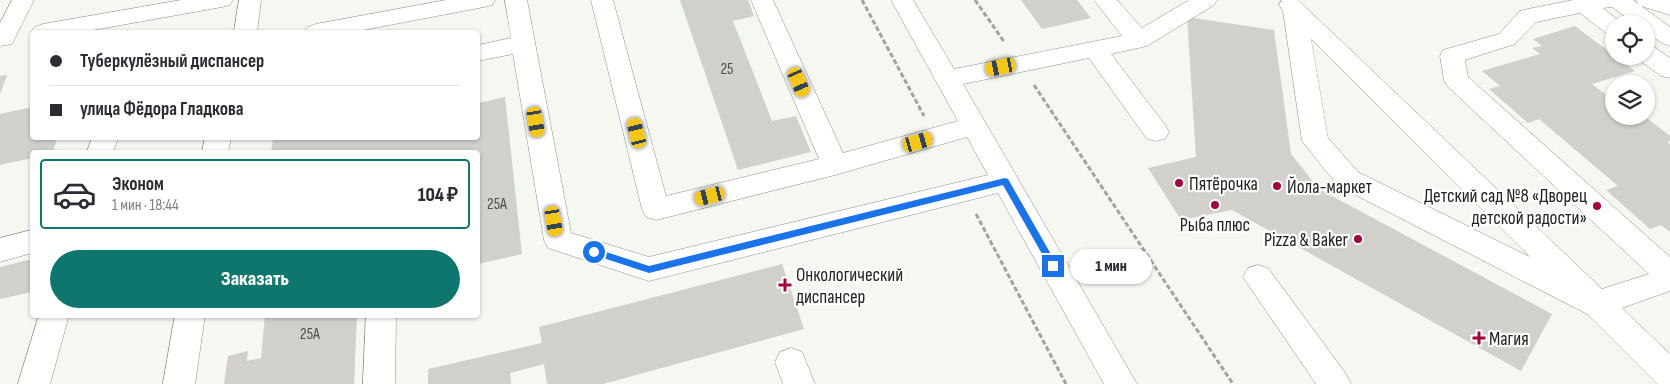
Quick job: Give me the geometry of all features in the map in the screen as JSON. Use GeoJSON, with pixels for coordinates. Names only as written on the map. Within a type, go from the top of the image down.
{"type":"FeatureCollection","features":[{"type":"Feature","properties":{"kind":"street"},"geometry":{"type":"LineString","coordinates":[[2,40],[23,0]]}},
{"type":"Feature","properties":{"kind":"street"},"geometry":{"type":"LineString","coordinates":[[67,30],[138,24],[222,0]]}},
{"type":"Feature","properties":{"kind":"street"},"geometry":{"type":"LineString","coordinates":[[246,30],[250,0]]}},
{"type":"Feature","properties":{"kind":"street"},"geometry":{"type":"LineString","coordinates":[[326,30],[484,0]]}},
{"type":"Feature","properties":{"kind":"street"},"geometry":{"type":"LineString","coordinates":[[516,0],[522,44],[558,240],[649,269],[1005,181]]}},
{"type":"Feature","properties":{"kind":"street"},"geometry":{"type":"LineString","coordinates":[[602,0],[656,209],[835,165],[974,126]]}},
{"type":"Feature","properties":{"kind":"street"},"geometry":{"type":"LineString","coordinates":[[762,0],[835,165]]}},
{"type":"Feature","properties":{"kind":"street"},"geometry":{"type":"LineString","coordinates":[[902,0],[1121,384]]}},
{"type":"Feature","properties":{"kind":"street"},"geometry":{"type":"LineString","coordinates":[[1105,0],[1139,40]]}},
{"type":"Feature","properties":{"kind":"street"},"geometry":{"type":"LineString","coordinates":[[947,79],[1139,40],[1206,0]]}},
{"type":"Feature","properties":{"kind":"street"},"geometry":{"type":"LineString","coordinates":[[1290,4],[1315,141],[1348,179],[1596,304],[1670,277],[1456,80],[1452,56],[1507,39],[1528,16],[1610,0]]}},
{"type":"Feature","properties":{"kind":"street"},"geometry":{"type":"LineString","coordinates":[[1618,0],[1669,37]]}},
{"type":"Feature","properties":{"kind":"street"},"geometry":{"type":"LineString","coordinates":[[1647,0],[1670,8]]}},
{"type":"Feature","properties":{"kind":"street"},"geometry":{"type":"LineString","coordinates":[[1290,4],[1670,375]]}},
{"type":"Feature","properties":{"kind":"street"},"geometry":{"type":"LineString","coordinates":[[1584,5],[1605,21]]}},
{"type":"Feature","properties":{"kind":"street"},"geometry":{"type":"LineString","coordinates":[[2,40],[30,34]]}},
{"type":"Feature","properties":{"kind":"street"},"geometry":{"type":"LineString","coordinates":[[480,53],[522,44]]}},
{"type":"Feature","properties":{"kind":"street"},"geometry":{"type":"LineString","coordinates":[[1094,48],[1156,132]]}},
{"type":"Feature","properties":{"kind":"street"},"geometry":{"type":"LineString","coordinates":[[1655,59],[1670,70]]}},
{"type":"Feature","properties":{"kind":"street"},"geometry":{"type":"LineString","coordinates":[[0,250],[30,242]]}},
{"type":"Feature","properties":{"kind":"street"},"geometry":{"type":"LineString","coordinates":[[1258,277],[1335,384]]}},
{"type":"Feature","properties":{"kind":"street"},"geometry":{"type":"LineString","coordinates":[[34,384],[53,318]]}},
{"type":"Feature","properties":{"kind":"street"},"geometry":{"type":"LineString","coordinates":[[179,384],[190,318]]}},
{"type":"Feature","properties":{"kind":"street"},"geometry":{"type":"LineString","coordinates":[[379,384],[381,318]]}},
{"type":"Feature","properties":{"kind":"path"},"geometry":{"type":"LineString","coordinates":[[976,0],[1233,384]]}},
{"type":"Feature","properties":{"kind":"building"},"geometry":{"type":"Polygon","coordinates":[[[680,0],[748,0],[754,16],[733,21],[772,121],[796,116],[811,152],[738,170],[680,0]]]}},
{"type":"Feature","properties":{"kind":"building"},"geometry":{"type":"Polygon","coordinates":[[[1021,0],[1077,0],[1091,18],[1042,29],[1021,0]]]}},
{"type":"Feature","properties":{"kind":"building"},"geometry":{"type":"Polygon","coordinates":[[[1187,17],[1274,30],[1291,154],[1319,189],[1552,314],[1521,371],[1232,210],[1181,220],[1148,168],[1196,157],[1187,17]]]}},
{"type":"Feature","properties":{"kind":"building"},"geometry":{"type":"Polygon","coordinates":[[[1575,26],[1605,48],[1605,65],[1627,65],[1635,71],[1622,75],[1605,75],[1605,80],[1592,84],[1605,94],[1605,125],[1655,124],[1670,136],[1670,141],[1667,142],[1670,144],[1670,232],[1661,225],[1650,229],[1606,190],[1618,186],[1539,119],[1528,123],[1489,89],[1500,86],[1482,71],[1540,54],[1532,48],[1542,46],[1533,39],[1575,26]]]}},
{"type":"Feature","properties":{"kind":"building"},"geometry":{"type":"Polygon","coordinates":[[[7,75],[0,94],[0,76],[7,75]]]}},
{"type":"Feature","properties":{"kind":"building"},"geometry":{"type":"Polygon","coordinates":[[[505,97],[522,254],[480,264],[480,150],[271,150],[273,140],[480,140],[480,103],[505,97]]]}},
{"type":"Feature","properties":{"kind":"building"},"geometry":{"type":"Polygon","coordinates":[[[30,107],[30,140],[56,140],[54,150],[30,150],[30,158],[0,165],[0,114],[30,107]]]}},
{"type":"Feature","properties":{"kind":"building"},"geometry":{"type":"Polygon","coordinates":[[[30,260],[30,292],[0,299],[0,267],[30,260]]]}},
{"type":"Feature","properties":{"kind":"building"},"geometry":{"type":"Polygon","coordinates":[[[782,264],[804,329],[603,384],[547,384],[544,364],[510,373],[511,384],[428,384],[428,369],[542,343],[539,327],[782,264]]]}},
{"type":"Feature","properties":{"kind":"building"},"geometry":{"type":"Polygon","coordinates":[[[265,318],[357,318],[354,384],[224,384],[228,356],[248,351],[247,361],[261,358],[265,318]]]}},
{"type":"Feature","properties":{"kind":"place","name":"Пятёрочка"},"geometry":{"type":"Point","coordinates":[1179,183]}},
{"type":"Feature","properties":{"kind":"place","name":"Йола-маркет"},"geometry":{"type":"Point","coordinates":[1277,186]}},
{"type":"Feature","properties":{"kind":"place","name":"Рыба плюс"},"geometry":{"type":"Point","coordinates":[1215,205]}},
{"type":"Feature","properties":{"kind":"place","name":"Детский сад №8 «Дворец детской радости»"},"geometry":{"type":"Point","coordinates":[1597,206]}},
{"type":"Feature","properties":{"kind":"place","name":"Pizza & Baker"},"geometry":{"type":"Point","coordinates":[1358,239]}},
{"type":"Feature","properties":{"kind":"place","name":"Онкологический диспансер"},"geometry":{"type":"Point","coordinates":[785,285]}},
{"type":"Feature","properties":{"kind":"place","name":"Магия"},"geometry":{"type":"Point","coordinates":[1479,338]}},
{"type":"Feature","properties":{"kind":"route"},"geometry":{"type":"LineString","coordinates":[[594,252],[649,269],[1005,181],[1053,266]]}}]}
